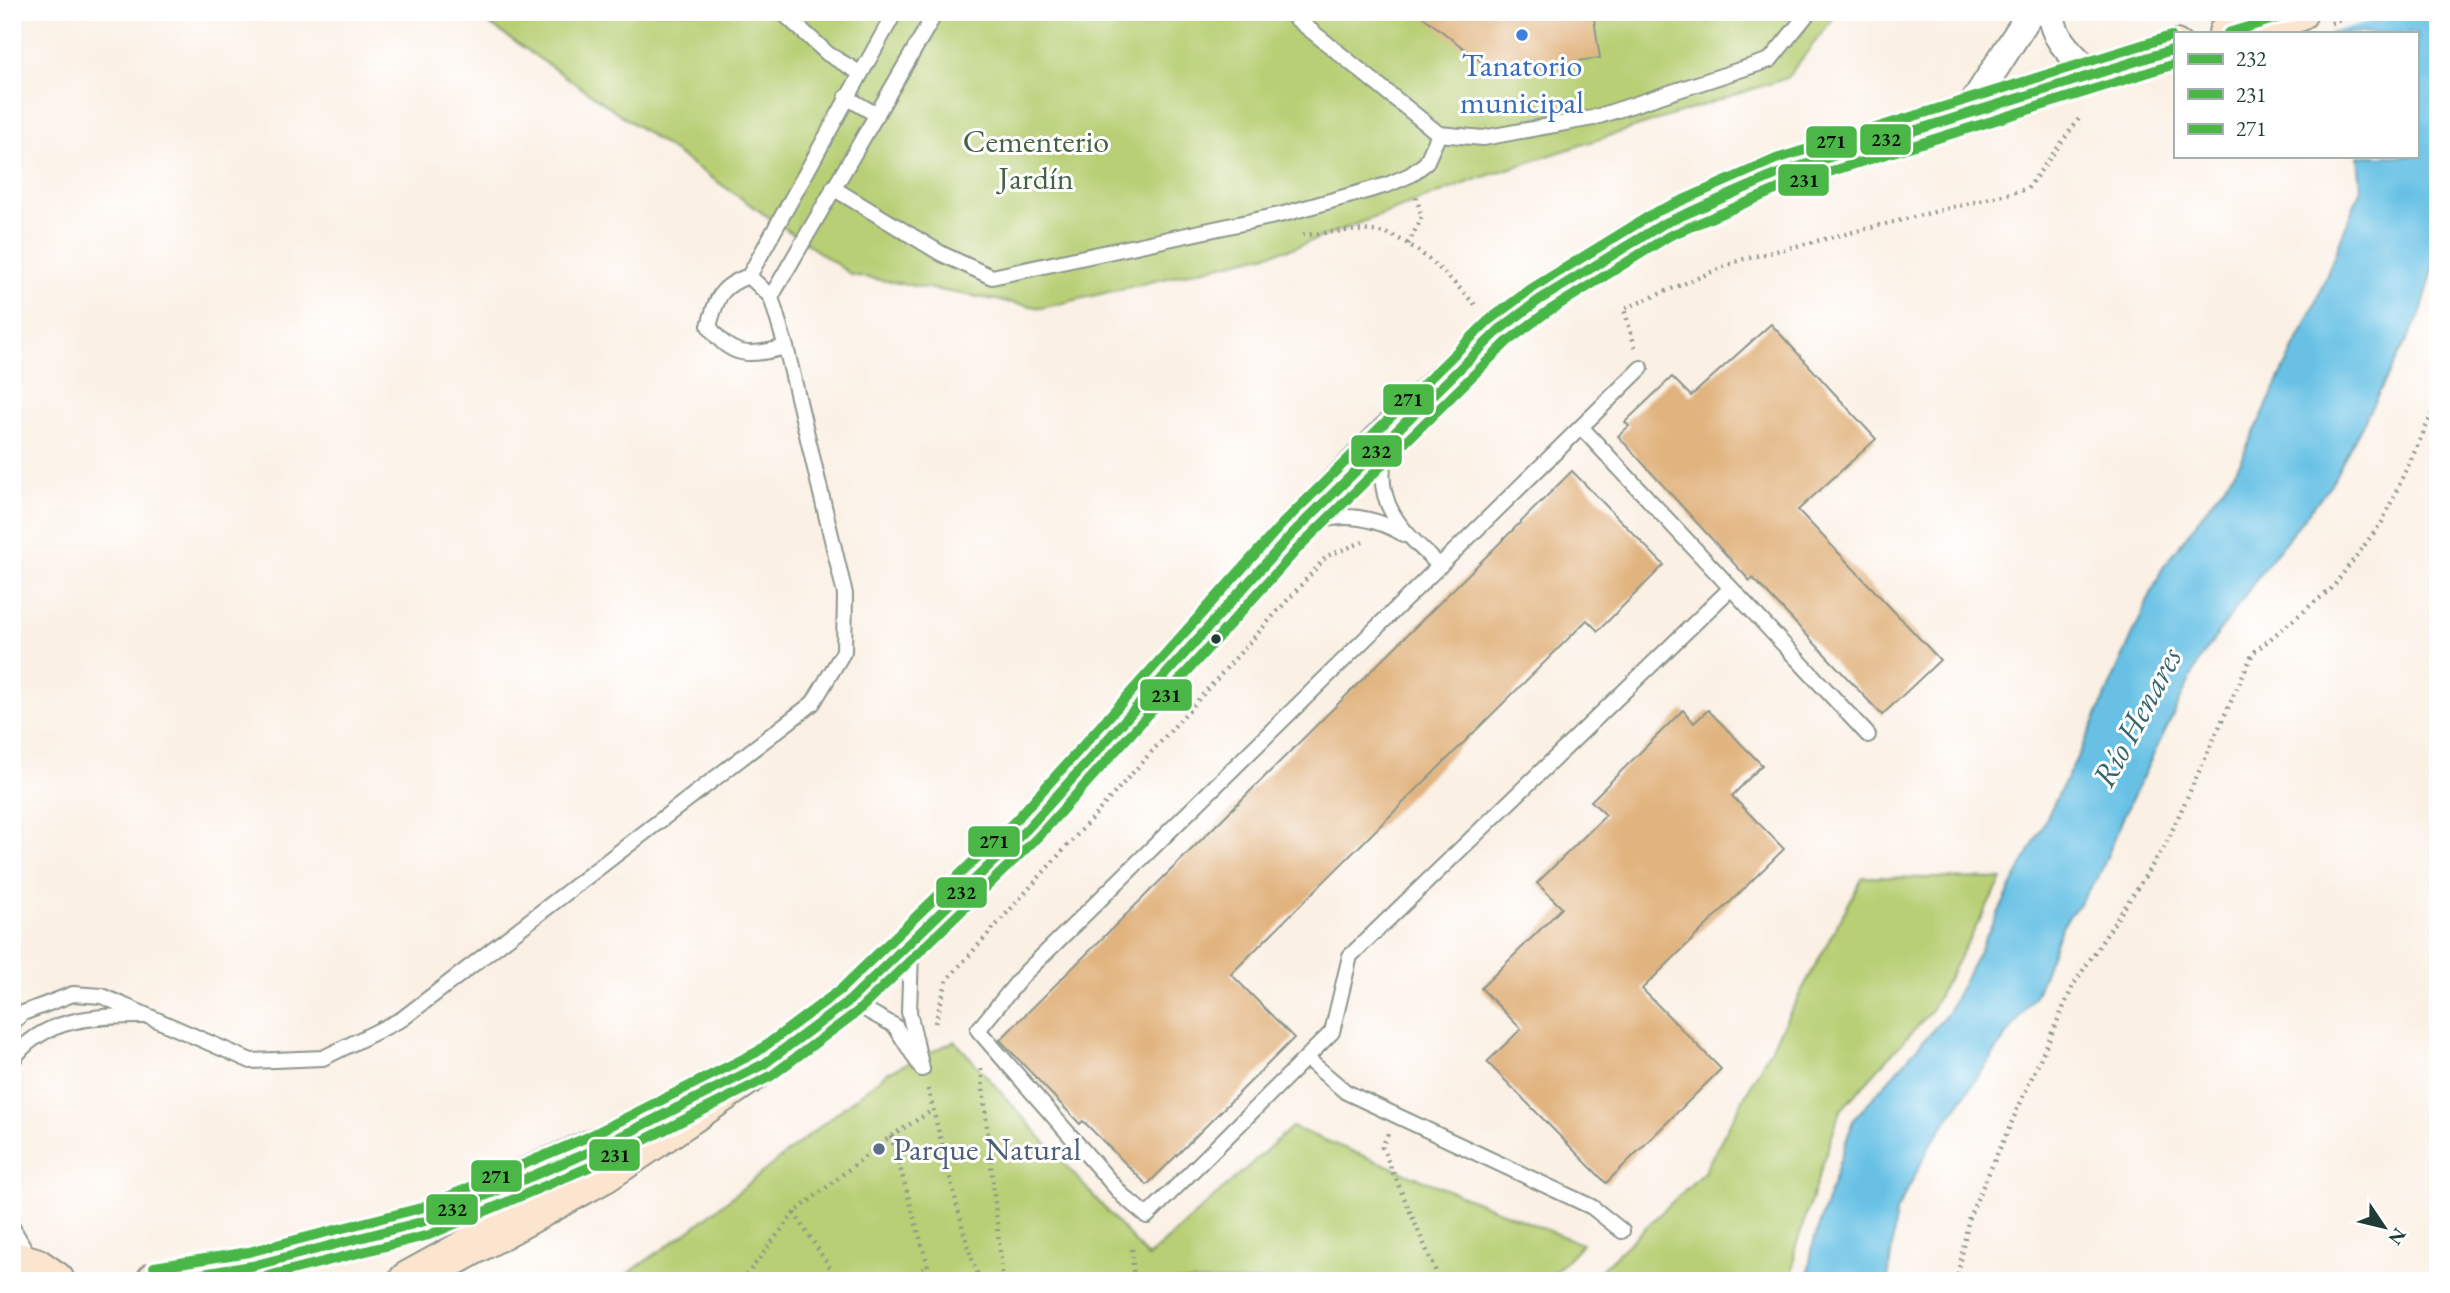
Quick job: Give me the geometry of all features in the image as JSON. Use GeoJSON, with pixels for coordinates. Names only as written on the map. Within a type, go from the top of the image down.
{"type":"FeatureCollection","features":[{"type":"Feature","properties":{"kind":"main road"},"geometry":{"type":"LineString","coordinates":[[2231,32],[2298,12]]}},
{"type":"Feature","properties":{"kind":"main road"},"geometry":{"type":"LineString","coordinates":[[408,1281],[606,1172],[764,1064],[849,1000],[1027,828],[1292,534],[1389,435],[1499,330],[1539,300],[1663,224],[1782,172],[1966,114],[2098,83],[2174,49]]}},
{"type":"Feature","properties":{"kind":"main road"},"geometry":{"type":"LineString","coordinates":[[156,1281],[252,1266],[425,1221],[594,1150],[764,1064]]}},
{"type":"Feature","properties":{"kind":"street"},"geometry":{"type":"LineString","coordinates":[[1966,114],[2031,12]]}},
{"type":"Feature","properties":{"kind":"street"},"geometry":{"type":"LineString","coordinates":[[2052,12],[2051,24],[2065,48],[2098,83]]}},
{"type":"Feature","properties":{"kind":"lane"},"geometry":{"type":"LineString","coordinates":[[782,12],[828,54],[860,73]]}},
{"type":"Feature","properties":{"kind":"lane"},"geometry":{"type":"LineString","coordinates":[[786,347],[756,354],[735,351],[720,343],[709,326],[716,303],[728,283],[749,276],[895,12]]}},
{"type":"Feature","properties":{"kind":"lane"},"geometry":{"type":"LineString","coordinates":[[771,297],[936,12]]}},
{"type":"Feature","properties":{"kind":"lane"},"geometry":{"type":"LineString","coordinates":[[1288,12],[1439,134],[1483,138],[1593,118],[1770,60],[1809,12]]}},
{"type":"Feature","properties":{"kind":"lane"},"geometry":{"type":"LineString","coordinates":[[846,97],[877,115]]}},
{"type":"Feature","properties":{"kind":"lane"},"geometry":{"type":"LineString","coordinates":[[833,188],[942,254],[992,277],[1284,214],[1387,185],[1410,175],[1426,163],[1439,134]]}},
{"type":"Feature","properties":{"kind":"lane"},"geometry":{"type":"LineString","coordinates":[[12,1023],[23,1013],[73,994],[102,996],[153,1016],[197,1040],[251,1061],[323,1058],[402,1019],[813,703],[844,652],[845,594],[786,347],[771,297],[749,276]]}},
{"type":"Feature","properties":{"kind":"lane"},"geometry":{"type":"LineString","coordinates":[[1641,368],[1024,974],[978,1030],[1124,1196],[1147,1216],[1332,1032],[1350,956],[1731,588]]}},
{"type":"Feature","properties":{"kind":"lane"},"geometry":{"type":"LineString","coordinates":[[1581,427],[1868,735]]}},
{"type":"Feature","properties":{"kind":"lane"},"geometry":{"type":"LineString","coordinates":[[1389,435],[1380,475],[1382,493],[1410,538]]}},
{"type":"Feature","properties":{"kind":"lane"},"geometry":{"type":"LineString","coordinates":[[1292,534],[1321,520],[1354,516],[1390,526],[1410,538],[1440,566]]}},
{"type":"Feature","properties":{"kind":"lane"},"geometry":{"type":"LineString","coordinates":[[911,942],[909,1012],[922,1069]]}},
{"type":"Feature","properties":{"kind":"lane"},"geometry":{"type":"LineString","coordinates":[[849,1000],[895,1026],[922,1069]]}},
{"type":"Feature","properties":{"kind":"lane"},"geometry":{"type":"LineString","coordinates":[[12,1061],[19,1051],[52,1026],[99,1016],[153,1016]]}},
{"type":"Feature","properties":{"kind":"lane"},"geometry":{"type":"LineString","coordinates":[[1306,1058],[1346,1092],[1592,1207],[1622,1231]]}},
{"type":"Feature","properties":{"kind":"lane"},"geometry":{"type":"LineString","coordinates":[[12,1227],[34,1269]]}},
{"type":"Feature","properties":{"kind":"path"},"geometry":{"type":"LineString","coordinates":[[1641,368],[1624,309],[1740,260],[2028,189],[2098,83]]}},
{"type":"Feature","properties":{"kind":"path"},"geometry":{"type":"LineString","coordinates":[[1408,244],[1422,217],[1410,175]]}},
{"type":"Feature","properties":{"kind":"path"},"geometry":{"type":"LineString","coordinates":[[1284,214],[1289,236],[1343,232],[1384,233],[1408,244],[1458,286],[1499,330]]}},
{"type":"Feature","properties":{"kind":"path"},"geometry":{"type":"LineString","coordinates":[[1957,1281],[1969,1217],[2074,984],[2165,846],[2253,653],[2332,588],[2382,522],[2438,401]]}},
{"type":"Feature","properties":{"kind":"path"},"geometry":{"type":"LineString","coordinates":[[980,1281],[967,1245],[922,1069],[947,980],[1327,556],[1385,533],[1390,526]]}},
{"type":"Feature","properties":{"kind":"path"},"geometry":{"type":"LineString","coordinates":[[978,1030],[1003,1281]]}},
{"type":"Feature","properties":{"kind":"path"},"geometry":{"type":"LineString","coordinates":[[742,1281],[794,1213],[891,1136],[933,1110]]}},
{"type":"Feature","properties":{"kind":"path"},"geometry":{"type":"LineString","coordinates":[[1397,1114],[1382,1147],[1440,1281]]}},
{"type":"Feature","properties":{"kind":"path"},"geometry":{"type":"LineString","coordinates":[[891,1136],[928,1266],[904,1281]]}},
{"type":"Feature","properties":{"kind":"path"},"geometry":{"type":"LineString","coordinates":[[794,1213],[839,1281]]}},
{"type":"Feature","properties":{"kind":"path"},"geometry":{"type":"LineString","coordinates":[[1132,1249],[1134,1281]]}},
{"type":"Feature","properties":{"kind":"green space","name":"Cementerio Jardín"},"geometry":{"type":"Polygon","coordinates":[[[472,12],[1838,12],[1787,78],[1477,179],[1293,248],[1042,308],[852,275],[472,12]]]}},
{"type":"Feature","properties":{"kind":"green space"},"geometry":{"type":"Polygon","coordinates":[[[1863,877],[2002,879],[1930,1012],[1840,1111],[1795,1249],[1792,1281],[1589,1281],[1704,1172],[1863,877]]]}},
{"type":"Feature","properties":{"kind":"green space"},"geometry":{"type":"Polygon","coordinates":[[[955,1041],[1148,1257],[1292,1127],[1582,1244],[1553,1274],[1563,1281],[617,1281],[693,1228],[888,1072],[955,1041]]]}},
{"type":"Feature","properties":{"kind":"water","name":"Río Henares"},"geometry":{"type":"Polygon","coordinates":[[[2325,12],[2438,12],[2438,253],[2420,315],[2331,484],[2262,571],[2199,661],[2126,811],[2098,878],[2062,926],[2037,992],[1931,1144],[1896,1212],[1888,1281],[1807,1281],[1813,1244],[1853,1120],[1947,1014],[2085,742],[2162,569],[2237,468],[2314,307],[2361,188],[2358,158],[2418,158],[2418,32],[2331,32],[2325,12]]]}},
{"type":"Feature","properties":{"kind":"pier"},"geometry":{"type":"Polygon","coordinates":[[[2321,12],[2406,12],[2331,32],[2327,32],[2321,12]]]}},
{"type":"Feature","properties":{"kind":"building","name":"Tanatorio municipal"},"geometry":{"type":"Polygon","coordinates":[[[1417,12],[1593,12],[1600,58],[1494,72],[1417,12]]]}},
{"type":"Feature","properties":{"kind":"building"},"geometry":{"type":"Polygon","coordinates":[[[1771,324],[1876,439],[1798,510],[1940,660],[1882,715],[1753,578],[1750,581],[1618,436],[1629,426],[1625,422],[1672,377],[1691,396],[1771,324]]]}},
{"type":"Feature","properties":{"kind":"building"},"geometry":{"type":"Polygon","coordinates":[[[1572,471],[1664,565],[1598,631],[1587,620],[1231,974],[1294,1038],[1147,1185],[1083,1121],[1080,1124],[1000,1040],[1572,471]]]}},
{"type":"Feature","properties":{"kind":"building"},"geometry":{"type":"Polygon","coordinates":[[[1683,710],[1694,723],[1708,710],[1762,765],[1732,796],[1784,849],[1642,989],[1721,1069],[1606,1183],[1487,1062],[1521,1029],[1481,988],[1562,908],[1537,883],[1606,815],[1591,801],[1683,710]]]}},
{"type":"Feature","properties":{"kind":"transit line","name":"232"},"geometry":{"type":"LineString","coordinates":[[2231,32],[2297,12]]}},
{"type":"Feature","properties":{"kind":"transit line","name":"271"},"geometry":{"type":"LineString","coordinates":[[154,1267],[249,1252],[421,1208],[588,1137],[757,1052],[840,990],[1017,819],[1282,524],[1489,320],[1531,289],[1656,212],[1776,159],[2171,36]]}},
{"type":"Feature","properties":{"kind":"transit line","name":"232"},"geometry":{"type":"LineString","coordinates":[[158,1281],[252,1266],[425,1221],[594,1150],[764,1064],[849,1001],[1027,829],[1292,534],[1499,330],[1539,300],[1663,224],[1782,172],[2174,49]]}},
{"type":"Feature","properties":{"kind":"transit line","name":"231"},"geometry":{"type":"LineString","coordinates":[[248,1281],[429,1235],[599,1163],[771,1076],[857,1012],[1037,838],[1302,544],[1508,341],[1547,312],[1669,236],[1787,185],[2174,64]]}},
{"type":"Feature","properties":{"kind":"place","name":"Tanatorio municipal"},"geometry":{"type":"Point","coordinates":[1522,35]}},
{"type":"Feature","properties":{"kind":"place","name":"Parque Natural"},"geometry":{"type":"Point","coordinates":[879,1149]}}]}
